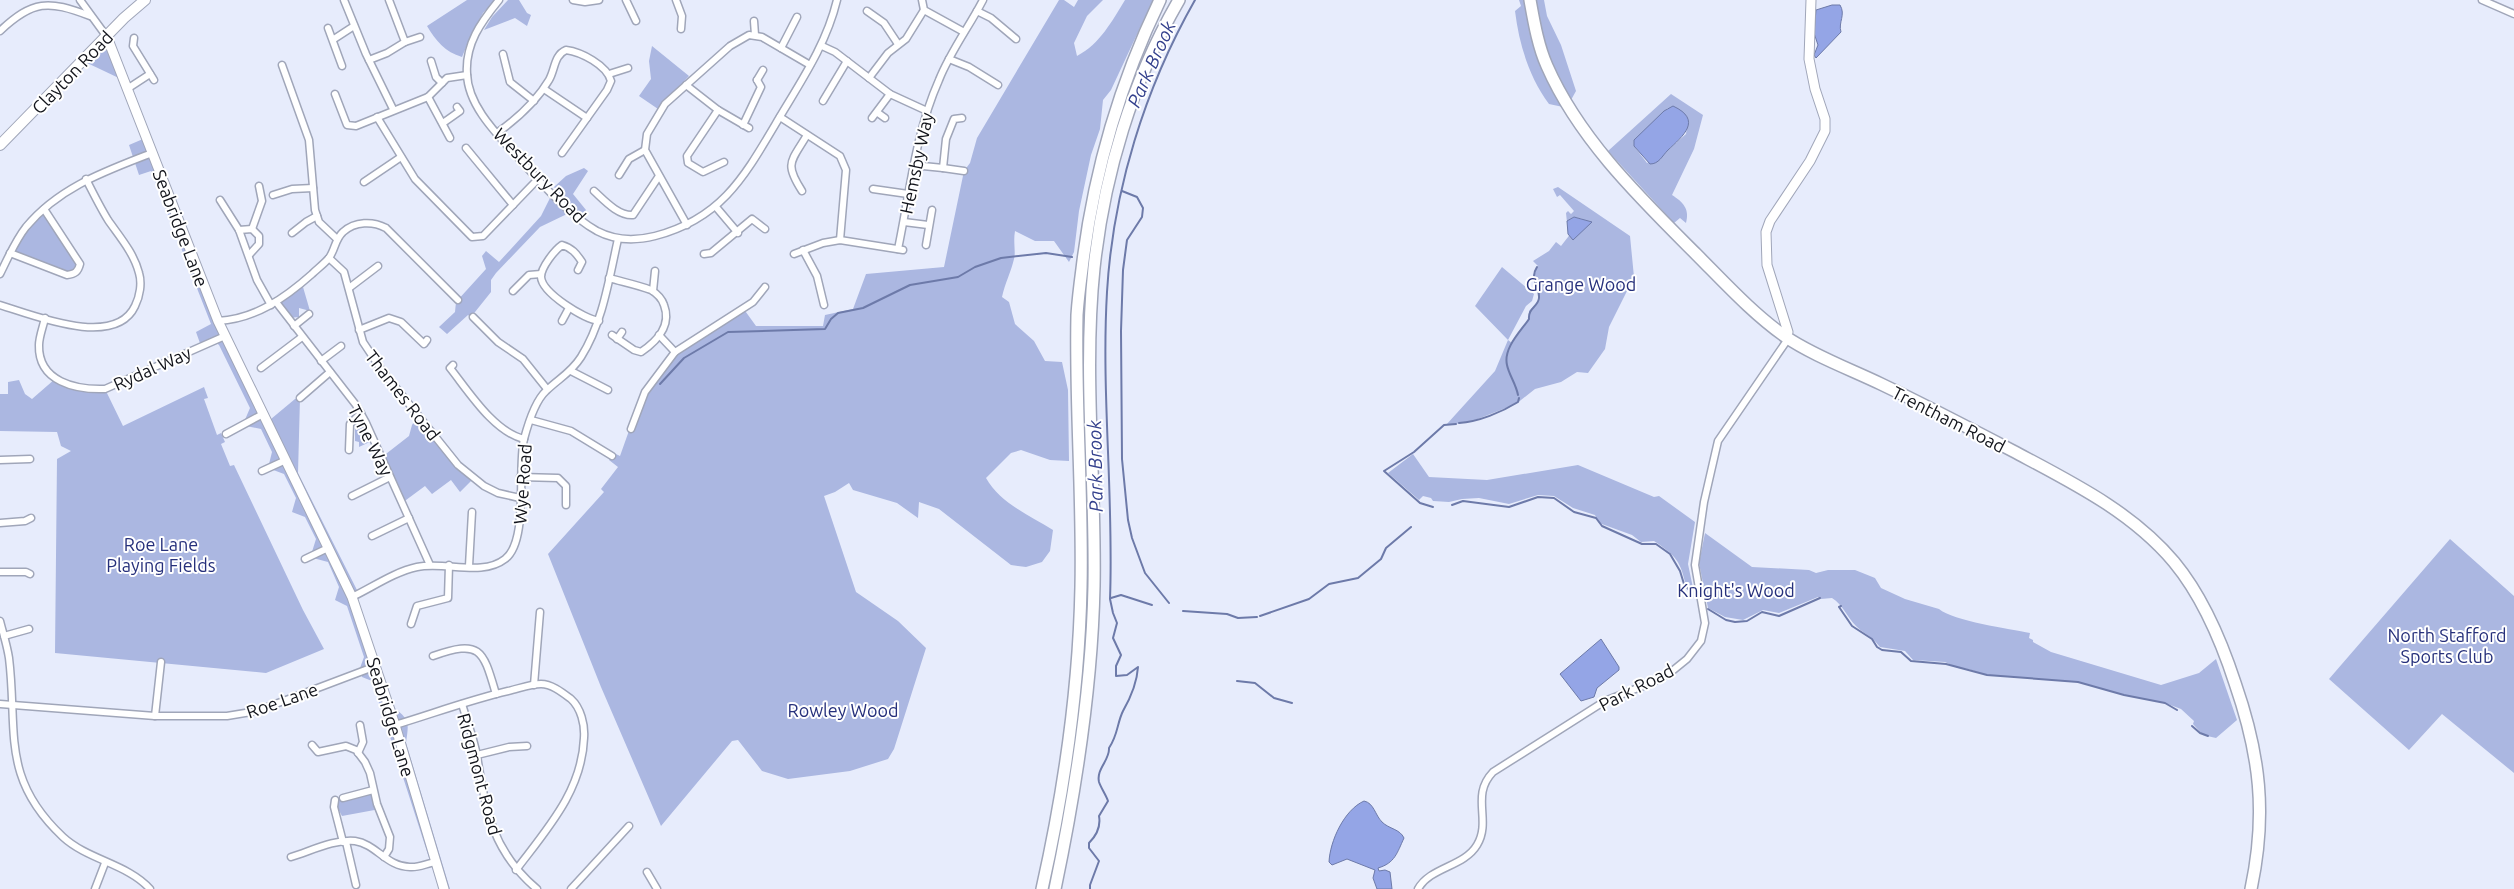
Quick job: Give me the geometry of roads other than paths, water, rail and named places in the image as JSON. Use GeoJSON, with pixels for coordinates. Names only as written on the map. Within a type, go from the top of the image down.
{"type":"FeatureCollection","features":[{"type":"Feature","properties":{"kind":"highway"},"geometry":{"type":"LineString","coordinates":[[1042,889],[1053,839],[1074,701],[1081,589],[1077,313],[1084,256],[1105,146],[1160,0]]}},
{"type":"Feature","properties":{"kind":"highway"},"geometry":{"type":"LineString","coordinates":[[1137,57],[1165,0]]}},
{"type":"Feature","properties":{"kind":"highway"},"geometry":{"type":"LineString","coordinates":[[1055,889],[1075,784],[1084,724],[1094,588],[1091,352],[1094,268],[1102,214],[1123,128],[1147,62],[1179,0]]}},
{"type":"Feature","properties":{"kind":"highway","name":"Trentham Road"},"geometry":{"type":"LineString","coordinates":[[1530,0],[1546,65],[1577,118],[1600,150],[1655,213],[1706,264],[1787,338],[1941,414],[2062,477],[2113,507],[2138,526],[2176,564],[2193,587],[2212,621],[2239,693],[2252,744],[2261,804],[2260,838],[2251,889]]}},
{"type":"Feature","properties":{"kind":"main road","name":"Clayton Road"},"geometry":{"type":"LineString","coordinates":[[0,146],[107,38],[124,18],[144,0]]}},
{"type":"Feature","properties":{"kind":"street"},"geometry":{"type":"LineString","coordinates":[[71,6],[79,0],[107,38]]}},
{"type":"Feature","properties":{"kind":"street"},"geometry":{"type":"LineString","coordinates":[[344,0],[369,60],[393,109]]}},
{"type":"Feature","properties":{"kind":"street"},"geometry":{"type":"LineString","coordinates":[[389,0],[405,42]]}},
{"type":"Feature","properties":{"kind":"street","name":"Westbury Road"},"geometry":{"type":"LineString","coordinates":[[499,0],[474,36],[468,54],[467,75],[473,98],[498,133],[538,179],[585,224],[618,239],[647,238],[687,226],[716,207],[738,185],[822,46],[837,0]]}},
{"type":"Feature","properties":{"kind":"street"},"geometry":{"type":"LineString","coordinates":[[573,0],[599,0]]}},
{"type":"Feature","properties":{"kind":"street"},"geometry":{"type":"LineString","coordinates":[[626,0],[636,21]]}},
{"type":"Feature","properties":{"kind":"street"},"geometry":{"type":"LineString","coordinates":[[676,0],[682,16],[681,29]]}},
{"type":"Feature","properties":{"kind":"street"},"geometry":{"type":"LineString","coordinates":[[869,78],[888,53],[906,39],[924,10],[922,0]]}},
{"type":"Feature","properties":{"kind":"street","name":"Hemsby Way"},"geometry":{"type":"LineString","coordinates":[[840,240],[901,250],[913,165],[927,110],[949,59],[983,0]]}},
{"type":"Feature","properties":{"kind":"street"},"geometry":{"type":"LineString","coordinates":[[1787,338],[1788,332],[1767,265],[1766,232],[1770,221],[1810,161],[1825,131],[1825,119],[1813,82],[1809,59],[1811,0]]}},
{"type":"Feature","properties":{"kind":"street"},"geometry":{"type":"LineString","coordinates":[[2482,0],[2514,14]]}},
{"type":"Feature","properties":{"kind":"street"},"geometry":{"type":"LineString","coordinates":[[0,31],[18,13],[34,6],[57,3],[71,6],[90,16]]}},
{"type":"Feature","properties":{"kind":"street"},"geometry":{"type":"LineString","coordinates":[[924,10],[964,32]]}},
{"type":"Feature","properties":{"kind":"street"},"geometry":{"type":"LineString","coordinates":[[867,11],[884,23],[898,44]]}},
{"type":"Feature","properties":{"kind":"street"},"geometry":{"type":"LineString","coordinates":[[977,11],[991,18],[1010,38]]}},
{"type":"Feature","properties":{"kind":"street"},"geometry":{"type":"LineString","coordinates":[[780,48],[797,17]]}},
{"type":"Feature","properties":{"kind":"street"},"geometry":{"type":"LineString","coordinates":[[754,21],[755,35]]}},
{"type":"Feature","properties":{"kind":"street"},"geometry":{"type":"LineString","coordinates":[[334,39],[354,26]]}},
{"type":"Feature","properties":{"kind":"street"},"geometry":{"type":"LineString","coordinates":[[328,28],[334,39],[342,66]]}},
{"type":"Feature","properties":{"kind":"street"},"geometry":{"type":"LineString","coordinates":[[687,226],[645,150],[647,134],[665,104],[730,46],[743,37],[755,35],[810,66]]}},
{"type":"Feature","properties":{"kind":"street"},"geometry":{"type":"LineString","coordinates":[[369,60],[387,53],[405,42],[420,37]]}},
{"type":"Feature","properties":{"kind":"street","name":"Seabridge Lane"},"geometry":{"type":"LineString","coordinates":[[107,38],[224,336],[263,414],[274,427],[286,460],[352,597],[395,725],[444,889]]}},
{"type":"Feature","properties":{"kind":"street"},"geometry":{"type":"LineString","coordinates":[[127,88],[152,77],[133,46],[134,38]]}},
{"type":"Feature","properties":{"kind":"street"},"geometry":{"type":"LineString","coordinates":[[822,46],[890,94],[927,110]]}},
{"type":"Feature","properties":{"kind":"street"},"geometry":{"type":"LineString","coordinates":[[498,133],[534,101],[544,89],[559,54],[566,50],[573,51],[605,68],[609,74],[610,86],[562,149]]}},
{"type":"Feature","properties":{"kind":"street"},"geometry":{"type":"LineString","coordinates":[[503,54],[510,82],[534,101]]}},
{"type":"Feature","properties":{"kind":"street"},"geometry":{"type":"LineString","coordinates":[[949,59],[998,85]]}},
{"type":"Feature","properties":{"kind":"street"},"geometry":{"type":"LineString","coordinates":[[430,61],[436,77],[442,83]]}},
{"type":"Feature","properties":{"kind":"street"},"geometry":{"type":"LineString","coordinates":[[824,97],[847,62]]}},
{"type":"Feature","properties":{"kind":"street"},"geometry":{"type":"LineString","coordinates":[[282,65],[309,140],[317,216],[319,222],[337,239]]}},
{"type":"Feature","properties":{"kind":"street"},"geometry":{"type":"LineString","coordinates":[[609,74],[628,68]]}},
{"type":"Feature","properties":{"kind":"street"},"geometry":{"type":"LineString","coordinates":[[686,85],[718,110],[746,127],[763,88],[754,78],[763,70]]}},
{"type":"Feature","properties":{"kind":"street"},"geometry":{"type":"LineString","coordinates":[[335,94],[347,124],[356,126],[393,109],[428,97],[450,77],[467,75]]}},
{"type":"Feature","properties":{"kind":"street"},"geometry":{"type":"LineString","coordinates":[[544,89],[587,118]]}},
{"type":"Feature","properties":{"kind":"street"},"geometry":{"type":"LineString","coordinates":[[872,118],[878,113],[890,94]]}},
{"type":"Feature","properties":{"kind":"street"},"geometry":{"type":"LineString","coordinates":[[428,97],[450,138]]}},
{"type":"Feature","properties":{"kind":"street"},"geometry":{"type":"LineString","coordinates":[[443,123],[461,108]]}},
{"type":"Feature","properties":{"kind":"street"},"geometry":{"type":"LineString","coordinates":[[718,110],[687,156],[688,163],[702,172],[724,162]]}},
{"type":"Feature","properties":{"kind":"street"},"geometry":{"type":"LineString","coordinates":[[878,113],[885,118]]}},
{"type":"Feature","properties":{"kind":"street"},"geometry":{"type":"LineString","coordinates":[[377,117],[416,179],[472,237],[483,236],[538,179]]}},
{"type":"Feature","properties":{"kind":"street"},"geometry":{"type":"LineString","coordinates":[[780,117],[840,156],[846,170],[840,240],[794,254]]}},
{"type":"Feature","properties":{"kind":"street"},"geometry":{"type":"LineString","coordinates":[[943,168],[946,139],[954,119],[962,118]]}},
{"type":"Feature","properties":{"kind":"street"},"geometry":{"type":"LineString","coordinates":[[802,191],[791,174],[792,161],[808,135]]}},
{"type":"Feature","properties":{"kind":"street"},"geometry":{"type":"LineString","coordinates":[[619,174],[629,159],[645,150]]}},
{"type":"Feature","properties":{"kind":"street"},"geometry":{"type":"LineString","coordinates":[[467,152],[513,205]]}},
{"type":"Feature","properties":{"kind":"street"},"geometry":{"type":"LineString","coordinates":[[0,274],[10,253],[26,228],[58,196],[86,179],[152,153]]}},
{"type":"Feature","properties":{"kind":"street"},"geometry":{"type":"LineString","coordinates":[[364,182],[401,157]]}},
{"type":"Feature","properties":{"kind":"street"},"geometry":{"type":"LineString","coordinates":[[913,165],[964,171]]}},
{"type":"Feature","properties":{"kind":"street"},"geometry":{"type":"LineString","coordinates":[[629,222],[659,176]]}},
{"type":"Feature","properties":{"kind":"street"},"geometry":{"type":"LineString","coordinates":[[0,305],[45,318],[87,327],[106,328],[126,319],[132,312],[138,299],[139,273],[133,257],[103,211],[86,179]]}},
{"type":"Feature","properties":{"kind":"street"},"geometry":{"type":"LineString","coordinates":[[252,229],[262,201],[259,186]]}},
{"type":"Feature","properties":{"kind":"street"},"geometry":{"type":"LineString","coordinates":[[273,195],[292,189],[314,188]]}},
{"type":"Feature","properties":{"kind":"street"},"geometry":{"type":"LineString","coordinates":[[594,190],[610,206],[627,215],[633,215]]}},
{"type":"Feature","properties":{"kind":"street"},"geometry":{"type":"LineString","coordinates":[[873,190],[908,194]]}},
{"type":"Feature","properties":{"kind":"street","name":"Tyne Way"},"geometry":{"type":"LineString","coordinates":[[220,200],[239,230],[257,280],[361,414],[430,565]]}},
{"type":"Feature","properties":{"kind":"street"},"geometry":{"type":"LineString","coordinates":[[716,207],[738,233]]}},
{"type":"Feature","properties":{"kind":"street"},"geometry":{"type":"LineString","coordinates":[[10,253],[67,275],[78,271],[80,264],[44,209]]}},
{"type":"Feature","properties":{"kind":"street"},"geometry":{"type":"LineString","coordinates":[[926,245],[932,210]]}},
{"type":"Feature","properties":{"kind":"street"},"geometry":{"type":"LineString","coordinates":[[292,233],[317,216]]}},
{"type":"Feature","properties":{"kind":"street"},"geometry":{"type":"LineString","coordinates":[[704,254],[711,253],[738,233],[752,219],[765,229]]}},
{"type":"Feature","properties":{"kind":"street"},"geometry":{"type":"LineString","coordinates":[[904,222],[928,226]]}},
{"type":"Feature","properties":{"kind":"street"},"geometry":{"type":"LineString","coordinates":[[218,321],[254,313],[274,304],[301,284],[329,258],[337,239],[344,231],[354,225],[364,223],[380,224],[386,228],[452,298]]}},
{"type":"Feature","properties":{"kind":"street"},"geometry":{"type":"LineString","coordinates":[[239,230],[252,229],[259,236],[259,244],[249,255]]}},
{"type":"Feature","properties":{"kind":"street","name":"Wye Road"},"geometry":{"type":"LineString","coordinates":[[352,597],[405,570],[430,565],[497,565],[510,555],[517,541],[524,439],[540,397],[547,389],[571,371],[586,348],[599,321],[618,239]]}},
{"type":"Feature","properties":{"kind":"street"},"geometry":{"type":"LineString","coordinates":[[578,270],[582,262],[577,254],[570,248],[562,245],[557,249],[541,274],[544,286],[569,308],[591,320],[599,321]]}},
{"type":"Feature","properties":{"kind":"street"},"geometry":{"type":"LineString","coordinates":[[803,250],[817,276],[824,305]]}},
{"type":"Feature","properties":{"kind":"street","name":"Thames Road"},"geometry":{"type":"LineString","coordinates":[[329,258],[344,272],[363,342],[376,362],[458,465],[484,486],[498,493],[520,498]]}},
{"type":"Feature","properties":{"kind":"street"},"geometry":{"type":"LineString","coordinates":[[349,288],[378,266]]}},
{"type":"Feature","properties":{"kind":"street"},"geometry":{"type":"LineString","coordinates":[[653,291],[655,271]]}},
{"type":"Feature","properties":{"kind":"street"},"geometry":{"type":"LineString","coordinates":[[513,291],[529,275],[541,274]]}},
{"type":"Feature","properties":{"kind":"street"},"geometry":{"type":"LineString","coordinates":[[609,278],[653,291],[663,302],[667,313],[666,325],[660,335],[641,352],[614,337],[622,332]]}},
{"type":"Feature","properties":{"kind":"street"},"geometry":{"type":"LineString","coordinates":[[631,429],[645,392],[675,352],[754,301],[764,288]]}},
{"type":"Feature","properties":{"kind":"street"},"geometry":{"type":"LineString","coordinates":[[562,320],[569,308]]}},
{"type":"Feature","properties":{"kind":"street"},"geometry":{"type":"LineString","coordinates":[[294,326],[307,315],[300,310]]}},
{"type":"Feature","properties":{"kind":"street","name":"Rydal Way"},"geometry":{"type":"LineString","coordinates":[[45,318],[39,344],[43,365],[58,381],[75,388],[106,389],[224,336]]}},
{"type":"Feature","properties":{"kind":"street"},"geometry":{"type":"LineString","coordinates":[[359,330],[388,318],[401,322],[422,342]]}},
{"type":"Feature","properties":{"kind":"street"},"geometry":{"type":"LineString","coordinates":[[474,322],[523,359],[547,389]]}},
{"type":"Feature","properties":{"kind":"street"},"geometry":{"type":"LineString","coordinates":[[660,335],[675,352]]}},
{"type":"Feature","properties":{"kind":"street"},"geometry":{"type":"LineString","coordinates":[[261,368],[302,337]]}},
{"type":"Feature","properties":{"kind":"street","name":"Park Road"},"geometry":{"type":"LineString","coordinates":[[1418,889],[1434,874],[1471,854],[1477,845],[1483,828],[1482,790],[1493,772],[1606,700],[1653,682],[1671,672],[1687,659],[1701,641],[1705,623],[1695,565],[1704,502],[1718,441],[1787,338]]}},
{"type":"Feature","properties":{"kind":"street"},"geometry":{"type":"LineString","coordinates":[[321,361],[341,346]]}},
{"type":"Feature","properties":{"kind":"street"},"geometry":{"type":"LineString","coordinates":[[453,365],[450,368],[506,433],[524,439]]}},
{"type":"Feature","properties":{"kind":"street"},"geometry":{"type":"LineString","coordinates":[[571,371],[604,390],[608,390]]}},
{"type":"Feature","properties":{"kind":"street"},"geometry":{"type":"LineString","coordinates":[[300,398],[330,372]]}},
{"type":"Feature","properties":{"kind":"street"},"geometry":{"type":"LineString","coordinates":[[226,434],[263,414]]}},
{"type":"Feature","properties":{"kind":"street"},"geometry":{"type":"LineString","coordinates":[[349,450],[350,424],[361,414]]}},
{"type":"Feature","properties":{"kind":"street"},"geometry":{"type":"LineString","coordinates":[[531,420],[571,431],[612,456]]}},
{"type":"Feature","properties":{"kind":"street"},"geometry":{"type":"LineString","coordinates":[[0,460],[30,459]]}},
{"type":"Feature","properties":{"kind":"street"},"geometry":{"type":"LineString","coordinates":[[262,471],[286,460]]}},
{"type":"Feature","properties":{"kind":"street"},"geometry":{"type":"LineString","coordinates":[[352,496],[390,477]]}},
{"type":"Feature","properties":{"kind":"street"},"geometry":{"type":"LineString","coordinates":[[520,477],[558,478],[566,486],[566,506]]}},
{"type":"Feature","properties":{"kind":"street"},"geometry":{"type":"LineString","coordinates":[[469,566],[468,520],[472,512]]}},
{"type":"Feature","properties":{"kind":"street"},"geometry":{"type":"LineString","coordinates":[[0,523],[25,521],[31,518]]}},
{"type":"Feature","properties":{"kind":"street"},"geometry":{"type":"LineString","coordinates":[[372,536],[409,518]]}},
{"type":"Feature","properties":{"kind":"street"},"geometry":{"type":"LineString","coordinates":[[305,559],[328,548]]}},
{"type":"Feature","properties":{"kind":"street"},"geometry":{"type":"LineString","coordinates":[[412,624],[417,606],[448,598],[449,565]]}},
{"type":"Feature","properties":{"kind":"street"},"geometry":{"type":"LineString","coordinates":[[0,572],[26,572],[30,574]]}},
{"type":"Feature","properties":{"kind":"street"},"geometry":{"type":"LineString","coordinates":[[534,685],[540,612]]}},
{"type":"Feature","properties":{"kind":"street"},"geometry":{"type":"LineString","coordinates":[[0,621],[9,658],[10,703],[15,756],[22,781],[55,830],[66,840],[78,850],[132,875],[150,889]]}},
{"type":"Feature","properties":{"kind":"street"},"geometry":{"type":"LineString","coordinates":[[4,636],[29,629]]}},
{"type":"Feature","properties":{"kind":"street"},"geometry":{"type":"LineString","coordinates":[[433,656],[466,647],[476,650],[484,657],[496,694]]}},
{"type":"Feature","properties":{"kind":"street"},"geometry":{"type":"LineString","coordinates":[[155,716],[162,662]]}},
{"type":"Feature","properties":{"kind":"street","name":"Roe Lane"},"geometry":{"type":"LineString","coordinates":[[0,704],[10,703],[198,718],[257,711],[376,666]]}},
{"type":"Feature","properties":{"kind":"street"},"geometry":{"type":"LineString","coordinates":[[395,725],[496,694],[534,685],[543,684],[562,692],[575,703],[585,728],[583,757],[571,793],[559,814],[516,870]]}},
{"type":"Feature","properties":{"kind":"street","name":"Ridgmont Road"},"geometry":{"type":"LineString","coordinates":[[462,704],[476,755],[479,778],[491,826],[499,845],[516,870],[537,889]]}},
{"type":"Feature","properties":{"kind":"street"},"geometry":{"type":"LineString","coordinates":[[358,753],[363,742],[360,725]]}},
{"type":"Feature","properties":{"kind":"street"},"geometry":{"type":"LineString","coordinates":[[312,745],[318,752],[346,746],[358,753],[370,773],[373,790],[390,837],[389,849],[384,857]]}},
{"type":"Feature","properties":{"kind":"street"},"geometry":{"type":"LineString","coordinates":[[476,755],[509,747],[527,746]]}},
{"type":"Feature","properties":{"kind":"street"},"geometry":{"type":"LineString","coordinates":[[343,798],[373,790]]}},
{"type":"Feature","properties":{"kind":"street"},"geometry":{"type":"LineString","coordinates":[[335,800],[334,807],[356,885]]}},
{"type":"Feature","properties":{"kind":"street"},"geometry":{"type":"LineString","coordinates":[[571,889],[629,826]]}},
{"type":"Feature","properties":{"kind":"street"},"geometry":{"type":"LineString","coordinates":[[291,857],[345,842],[363,843],[392,863],[409,868],[436,862]]}},
{"type":"Feature","properties":{"kind":"street"},"geometry":{"type":"LineString","coordinates":[[95,889],[105,863]]}},
{"type":"Feature","properties":{"kind":"street"},"geometry":{"type":"LineString","coordinates":[[647,872],[657,889]]}},
{"type":"Feature","properties":{"kind":"waterway","name":"Park Brook"},"geometry":{"type":"LineString","coordinates":[[1090,889],[1099,861],[1089,848],[1089,843],[1097,831],[1099,816],[1108,801],[1099,782],[1099,773],[1133,690],[1138,667],[1127,675],[1116,676],[1116,666],[1121,655],[1113,638],[1117,623],[1110,599],[1111,561],[1106,369],[1107,292],[1110,254],[1124,178],[1134,141],[1161,68],[1195,0]]}},
{"type":"Feature","properties":{"kind":"waterway"},"geometry":{"type":"LineString","coordinates":[[1122,191],[1137,197],[1143,208],[1142,217],[1127,240],[1123,270],[1121,331],[1122,459],[1128,520],[1132,538],[1145,573],[1169,603]]}},
{"type":"Feature","properties":{"kind":"waterway"},"geometry":{"type":"LineString","coordinates":[[660,384],[684,358],[728,332],[825,329],[831,319],[838,313],[863,308],[910,285],[958,277],[975,267],[1001,258],[1046,253],[1072,257]]}},
{"type":"Feature","properties":{"kind":"waterway"},"geometry":{"type":"LineString","coordinates":[[1518,395],[1506,359],[1510,346],[1529,319],[1530,312],[1538,301],[1539,294],[1534,279],[1537,267]]}},
{"type":"Feature","properties":{"kind":"waterway"},"geometry":{"type":"LineString","coordinates":[[1459,423],[1482,419],[1497,413],[1518,402],[1519,398]]}},
{"type":"Feature","properties":{"kind":"waterway"},"geometry":{"type":"LineString","coordinates":[[1433,507],[1420,503],[1384,471],[1414,452],[1444,425],[1456,424]]}},
{"type":"Feature","properties":{"kind":"waterway"},"geometry":{"type":"LineString","coordinates":[[1452,505],[1463,501],[1509,507],[1538,497],[1554,498],[1574,512],[1596,518],[1602,526],[1642,544],[1656,544],[1670,554],[1680,571],[1684,584],[1690,591]]}},
{"type":"Feature","properties":{"kind":"waterway"},"geometry":{"type":"LineString","coordinates":[[1260,616],[1309,599],[1329,584],[1358,578],[1381,559],[1386,548],[1411,527]]}},
{"type":"Feature","properties":{"kind":"waterway"},"geometry":{"type":"LineString","coordinates":[[1111,598],[1121,595],[1152,605]]}},
{"type":"Feature","properties":{"kind":"waterway"},"geometry":{"type":"LineString","coordinates":[[1708,609],[1726,620],[1735,622],[1747,621],[1762,612],[1779,616],[1820,598]]}},
{"type":"Feature","properties":{"kind":"waterway"},"geometry":{"type":"LineString","coordinates":[[1841,606],[1839,607],[1852,626],[1872,639],[1877,647],[1882,650],[1901,652],[1911,661],[1946,664],[1987,675],[2078,682],[2124,695],[2165,703],[2177,710]]}},
{"type":"Feature","properties":{"kind":"waterway"},"geometry":{"type":"LineString","coordinates":[[1183,611],[1227,614],[1238,618],[1257,617]]}},
{"type":"Feature","properties":{"kind":"waterway"},"geometry":{"type":"LineString","coordinates":[[1237,681],[1255,683],[1274,698],[1292,703]]}},
{"type":"Feature","properties":{"kind":"waterway"},"geometry":{"type":"LineString","coordinates":[[2192,726],[2200,733],[2208,736]]}},
{"type":"Feature","properties":{"kind":"park label","name":"Grange Wood"},"geometry":{"type":"Point","coordinates":[1581,284]}},
{"type":"Feature","properties":{"kind":"park label","name":"Roe Lane Playing Fields"},"geometry":{"type":"Point","coordinates":[161,554]}},
{"type":"Feature","properties":{"kind":"park label","name":"Knight's Wood"},"geometry":{"type":"Point","coordinates":[1736,590]}},
{"type":"Feature","properties":{"kind":"park label","name":"North Stafford Sports Club"},"geometry":{"type":"Point","coordinates":[2447,645]}},
{"type":"Feature","properties":{"kind":"park label","name":"Rowley Wood"},"geometry":{"type":"Point","coordinates":[843,710]}}]}
